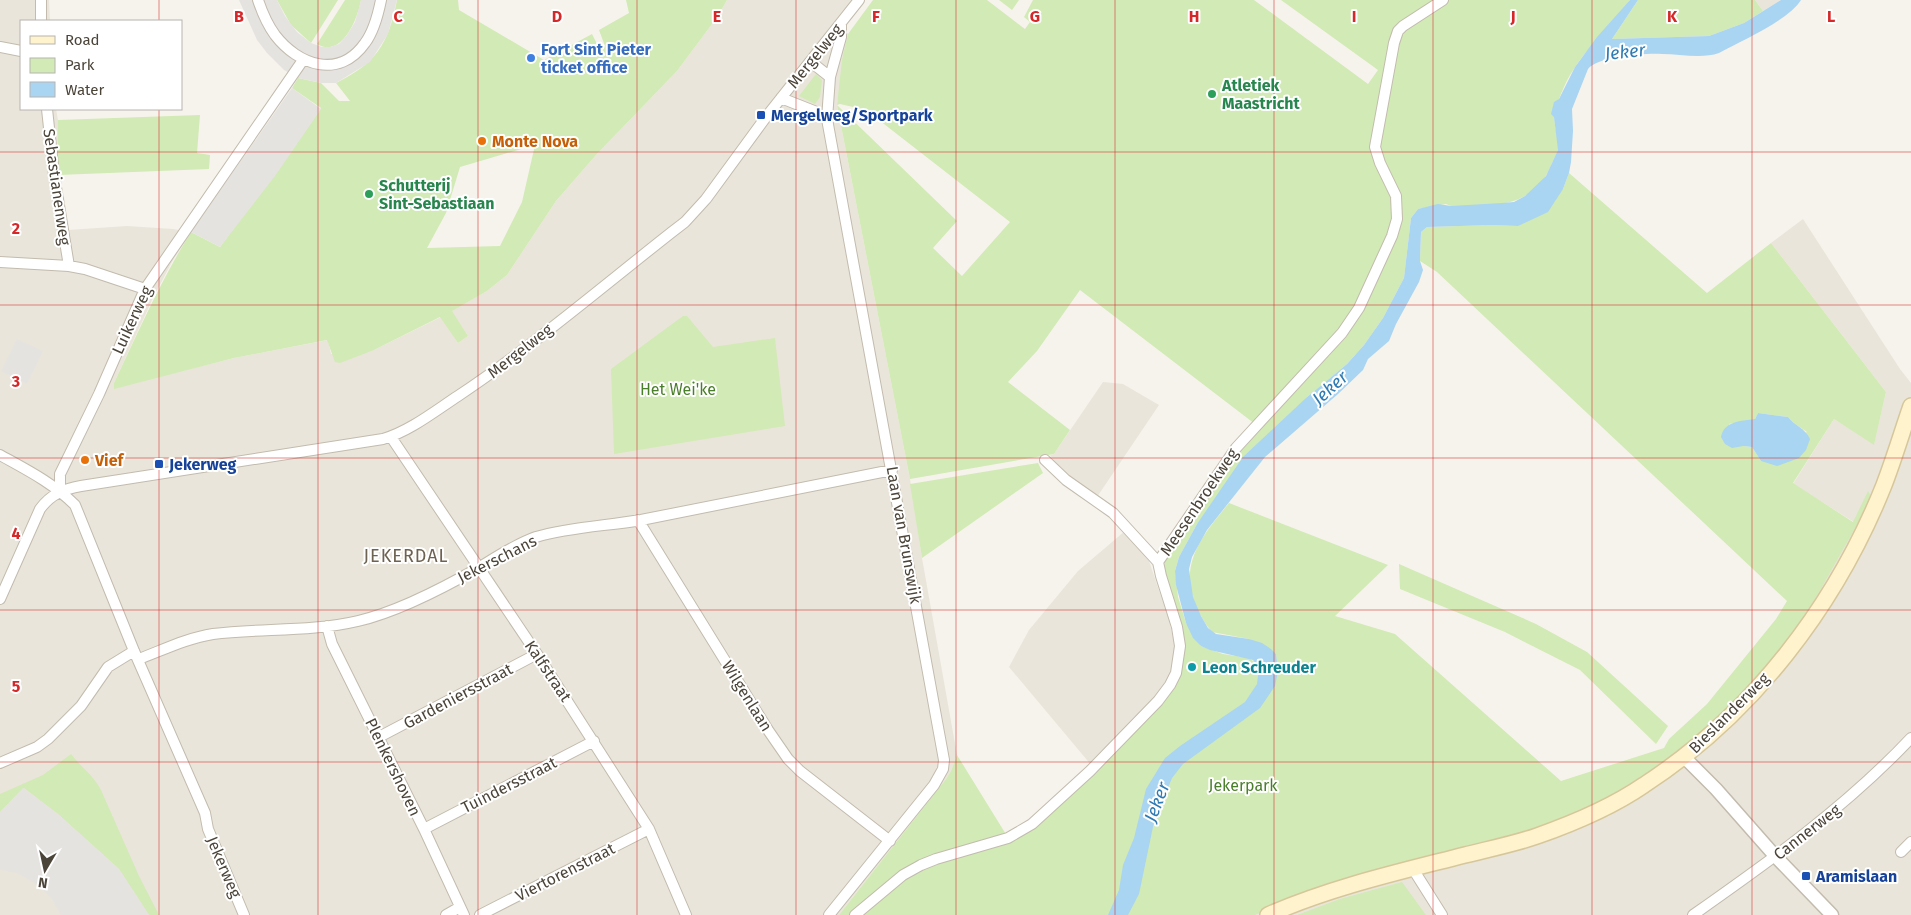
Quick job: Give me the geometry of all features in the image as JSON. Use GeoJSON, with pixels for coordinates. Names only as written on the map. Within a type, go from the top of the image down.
{"type":"FeatureCollection","features":[{"type":"Feature","properties":{"kind":"main road","name":"Bieslanderweg"},"geometry":{"type":"LineString","coordinates":[[1268,915],[1324,893],[1528,838],[1558,828],[1628,795],[1684,758],[1711,735],[1749,697],[1785,655],[1822,603],[1851,554],[1872,512],[1884,484],[1911,406]]}},
{"type":"Feature","properties":{"kind":"street"},"geometry":{"type":"LineString","coordinates":[[41,0],[41,20]]}},
{"type":"Feature","properties":{"kind":"street"},"geometry":{"type":"LineString","coordinates":[[258,0],[274,34],[281,42],[303,60],[317,65],[339,63],[366,43],[374,28],[380,0]]}},
{"type":"Feature","properties":{"kind":"street","name":"Mergelweg"},"geometry":{"type":"LineString","coordinates":[[60,490],[364,443],[391,437],[432,413],[484,379],[684,222],[706,199],[781,98],[859,0]]}},
{"type":"Feature","properties":{"kind":"street","name":"Meesenbroekweg"},"geometry":{"type":"LineString","coordinates":[[855,915],[903,876],[921,865],[1008,838],[1032,824],[1090,771],[1158,702],[1170,685],[1176,673],[1180,646],[1175,620],[1158,562],[1240,443],[1342,333],[1359,308],[1392,236],[1397,219],[1396,196],[1380,163],[1375,147],[1394,43],[1398,31],[1403,26],[1443,0]]}},
{"type":"Feature","properties":{"kind":"street","name":"Laan van Brunswijk"},"geometry":{"type":"LineString","coordinates":[[829,915],[934,785],[944,760],[827,119],[830,76],[841,37],[840,25]]}},
{"type":"Feature","properties":{"kind":"street"},"geometry":{"type":"LineString","coordinates":[[0,47],[20,51]]}},
{"type":"Feature","properties":{"kind":"street","name":"Luikerweg"},"geometry":{"type":"LineString","coordinates":[[60,490],[62,468],[99,394],[145,289],[303,60]]}},
{"type":"Feature","properties":{"kind":"street"},"geometry":{"type":"LineString","coordinates":[[811,62],[830,76]]}},
{"type":"Feature","properties":{"kind":"street"},"geometry":{"type":"LineString","coordinates":[[781,98],[814,111],[827,119]]}},
{"type":"Feature","properties":{"kind":"street","name":"Sebastianenweg"},"geometry":{"type":"LineString","coordinates":[[47,110],[54,175],[69,266]]}},
{"type":"Feature","properties":{"kind":"street"},"geometry":{"type":"LineString","coordinates":[[0,262],[69,266],[85,269],[145,289]]}},
{"type":"Feature","properties":{"kind":"street","name":"Kalfstraat"},"geometry":{"type":"LineString","coordinates":[[391,437],[537,654],[649,829],[686,915]]}},
{"type":"Feature","properties":{"kind":"street","name":"Jekerweg"},"geometry":{"type":"LineString","coordinates":[[0,455],[46,480],[60,490],[75,505],[205,813],[208,829],[244,915]]}},
{"type":"Feature","properties":{"kind":"street"},"geometry":{"type":"LineString","coordinates":[[1045,460],[1066,480],[1113,513],[1158,562]]}},
{"type":"Feature","properties":{"kind":"street","name":"Jekerschans"},"geometry":{"type":"LineString","coordinates":[[0,763],[37,747],[48,739],[81,706],[108,667],[137,655],[213,634],[327,626],[358,621],[404,606],[478,568],[512,547],[535,538],[566,530],[638,520],[892,470]]}},
{"type":"Feature","properties":{"kind":"street"},"geometry":{"type":"LineString","coordinates":[[0,599],[40,509],[47,500],[60,490]]}},
{"type":"Feature","properties":{"kind":"street","name":"Wilgenlaan"},"geometry":{"type":"LineString","coordinates":[[638,520],[768,730],[788,759],[814,783],[890,841]]}},
{"type":"Feature","properties":{"kind":"street","name":"Plenkershoven"},"geometry":{"type":"LineString","coordinates":[[327,626],[332,644],[424,829],[462,911],[446,915]]}},
{"type":"Feature","properties":{"kind":"street","name":"Gardeniersstraat"},"geometry":{"type":"LineString","coordinates":[[379,737],[537,654]]}},
{"type":"Feature","properties":{"kind":"street","name":"Cannerweg"},"geometry":{"type":"LineString","coordinates":[[1693,915],[1776,857],[1851,797],[1887,764],[1911,738]]}},
{"type":"Feature","properties":{"kind":"street","name":"Tuindersstraat"},"geometry":{"type":"LineString","coordinates":[[424,829],[594,741]]}},
{"type":"Feature","properties":{"kind":"street"},"geometry":{"type":"LineString","coordinates":[[1684,758],[1716,789],[1776,857],[1832,915]]}},
{"type":"Feature","properties":{"kind":"street","name":"Viertorenstraat"},"geometry":{"type":"LineString","coordinates":[[480,915],[649,829]]}},
{"type":"Feature","properties":{"kind":"street"},"geometry":{"type":"LineString","coordinates":[[1901,852],[1911,842]]}},
{"type":"Feature","properties":{"kind":"street"},"geometry":{"type":"LineString","coordinates":[[1413,869],[1442,915]]}},
{"type":"Feature","properties":{"kind":"shaded area"},"geometry":{"type":"Polygon","coordinates":[[[0,0],[49,0],[50,20],[20,20],[20,110],[56,110],[58,120],[58,175],[68,230],[127,226],[191,232],[153,298],[114,383],[114,388],[234,358],[328,340],[331,354],[374,350],[441,317],[458,343],[468,336],[451,311],[487,291],[507,275],[556,201],[596,155],[677,71],[718,16],[727,0],[858,0],[840,22],[848,34],[837,105],[910,479],[957,755],[946,779],[839,915],[0,915],[0,0]]]}},
{"type":"Feature","properties":{"kind":"shaded area"},"geometry":{"type":"Polygon","coordinates":[[[239,0],[277,0],[285,16],[297,32],[311,43],[322,47],[330,47],[339,44],[347,35],[355,22],[361,0],[397,0],[388,34],[370,62],[336,83],[321,83],[298,78],[284,70],[267,53],[257,40],[239,0]]]}},
{"type":"Feature","properties":{"kind":"shaded area"},"geometry":{"type":"Polygon","coordinates":[[[1755,0],[1781,0],[1763,11],[1755,0]]]}},
{"type":"Feature","properties":{"kind":"shaded area"},"geometry":{"type":"Polygon","coordinates":[[[292,88],[321,109],[275,176],[220,247],[191,232],[292,88]]]}},
{"type":"Feature","properties":{"kind":"shaded area"},"geometry":{"type":"Polygon","coordinates":[[[1803,219],[1911,383],[1911,915],[1247,915],[1263,907],[1665,762],[1854,522],[1793,484],[1834,419],[1874,444],[1886,392],[1771,243],[1803,219]]]}},
{"type":"Feature","properties":{"kind":"shaded area"},"geometry":{"type":"Polygon","coordinates":[[[17,339],[43,351],[27,384],[1,371],[17,339]]]}},
{"type":"Feature","properties":{"kind":"shaded area"},"geometry":{"type":"Polygon","coordinates":[[[1103,382],[1123,384],[1159,405],[1097,497],[1063,474],[1050,455],[1054,454],[1103,382]]]}},
{"type":"Feature","properties":{"kind":"shaded area"},"geometry":{"type":"Polygon","coordinates":[[[1125,531],[1149,561],[1169,620],[1175,647],[1172,671],[1160,694],[1092,766],[1009,667],[1029,630],[1078,571],[1125,531]]]}},
{"type":"Feature","properties":{"kind":"shaded area"},"geometry":{"type":"Polygon","coordinates":[[[23,788],[58,814],[119,869],[149,915],[61,915],[52,899],[38,885],[17,873],[0,870],[0,812],[23,788]]]}},
{"type":"Feature","properties":{"kind":"green space"},"geometry":{"type":"Polygon","coordinates":[[[277,0],[338,0],[311,43],[291,25],[277,0]]]}},
{"type":"Feature","properties":{"kind":"green space"},"geometry":{"type":"Polygon","coordinates":[[[345,0],[361,0],[356,17],[347,34],[334,46],[326,47],[317,44],[345,0]]]}},
{"type":"Feature","properties":{"kind":"green space"},"geometry":{"type":"Polygon","coordinates":[[[397,0],[458,0],[459,10],[544,60],[592,34],[600,50],[605,46],[599,30],[629,13],[626,0],[727,0],[718,16],[677,71],[596,155],[556,201],[507,275],[487,291],[452,311],[468,336],[458,343],[440,317],[374,350],[340,363],[335,362],[327,340],[234,358],[114,389],[114,383],[150,306],[191,232],[220,247],[321,108],[292,88],[298,78],[321,83],[339,101],[350,101],[336,83],[350,76],[371,60],[384,41],[397,0]],[[535,145],[460,167],[446,213],[427,248],[500,246],[522,202],[535,145]]]}},
{"type":"Feature","properties":{"kind":"green space"},"geometry":{"type":"Polygon","coordinates":[[[873,0],[987,0],[1025,29],[1030,22],[1024,17],[1033,0],[1254,0],[1368,84],[1378,70],[1281,0],[1438,0],[1392,36],[1386,57],[1372,141],[1392,193],[1394,219],[1385,244],[1347,320],[1255,424],[1080,290],[1037,351],[1008,382],[1070,430],[1054,454],[910,479],[837,105],[842,60],[848,34],[873,0]],[[837,105],[957,221],[933,248],[962,276],[1010,222],[866,110],[837,105]]]}},
{"type":"Feature","properties":{"kind":"green space"},"geometry":{"type":"Polygon","coordinates":[[[999,0],[1019,0],[1012,10],[999,0]]]}},
{"type":"Feature","properties":{"kind":"green space","name":"Jekerpark"},"geometry":{"type":"Polygon","coordinates":[[[1447,0],[1630,0],[1586,52],[1564,87],[1555,113],[1558,150],[1542,182],[1532,192],[1508,202],[1480,206],[1451,206],[1446,204],[1418,209],[1411,218],[1404,278],[1383,318],[1364,345],[1347,364],[1307,397],[1197,524],[1179,557],[1175,571],[1178,597],[1186,623],[1201,646],[1223,654],[1249,658],[1256,663],[1277,667],[1276,654],[1249,639],[1212,632],[1198,610],[1191,591],[1190,576],[1196,550],[1202,538],[1229,503],[1388,565],[1335,616],[1395,634],[1561,781],[1664,748],[1669,739],[1707,704],[1776,619],[1787,601],[1437,272],[1420,261],[1421,232],[1427,227],[1518,226],[1563,189],[1569,173],[1707,293],[1771,243],[1886,392],[1874,445],[1834,419],[1793,483],[1853,522],[1868,491],[1872,498],[1818,594],[1771,666],[1736,706],[1644,779],[1579,814],[1527,832],[1342,880],[1305,893],[1255,915],[839,915],[946,779],[957,755],[1007,836],[1038,817],[1160,694],[1183,655],[1185,643],[1167,583],[1164,566],[1165,559],[1235,453],[1346,335],[1401,213],[1380,151],[1380,138],[1400,36],[1405,30],[1447,0]],[[1758,413],[1755,419],[1729,424],[1743,446],[1752,447],[1761,461],[1807,432],[1788,417],[1758,413]]]}},
{"type":"Feature","properties":{"kind":"green space"},"geometry":{"type":"Polygon","coordinates":[[[1638,0],[1755,0],[1763,11],[1744,23],[1709,36],[1612,39],[1638,0]]]}},
{"type":"Feature","properties":{"kind":"green space"},"geometry":{"type":"Polygon","coordinates":[[[816,74],[822,80],[820,97],[815,104],[799,96],[816,74]]]}},
{"type":"Feature","properties":{"kind":"green space"},"geometry":{"type":"Polygon","coordinates":[[[200,115],[197,153],[210,155],[209,169],[58,175],[58,120],[200,115]]]}},
{"type":"Feature","properties":{"kind":"green space","name":"Het Wei'ke"},"geometry":{"type":"Polygon","coordinates":[[[683,316],[687,316],[713,347],[775,338],[785,426],[614,454],[611,369],[683,316]]]}},
{"type":"Feature","properties":{"kind":"green space"},"geometry":{"type":"Polygon","coordinates":[[[1038,463],[1043,473],[922,558],[910,484],[1038,463]]]}},
{"type":"Feature","properties":{"kind":"green space"},"geometry":{"type":"Polygon","coordinates":[[[1399,564],[1536,624],[1587,652],[1668,726],[1656,744],[1580,670],[1505,632],[1400,589],[1399,564]]]}},
{"type":"Feature","properties":{"kind":"green space"},"geometry":{"type":"Polygon","coordinates":[[[71,754],[95,780],[101,790],[139,876],[159,915],[149,915],[119,869],[58,814],[24,788],[0,812],[0,794],[43,775],[71,754]]]}},
{"type":"Feature","properties":{"kind":"green space"},"geometry":{"type":"Polygon","coordinates":[[[1402,882],[1426,915],[1297,915],[1340,899],[1402,882]]]}},
{"type":"Feature","properties":{"kind":"water","name":"Jeker"},"geometry":{"type":"Polygon","coordinates":[[[1630,0],[1638,0],[1612,39],[1709,36],[1744,23],[1781,0],[1801,0],[1795,8],[1776,22],[1719,53],[1698,56],[1634,55],[1612,58],[1594,65],[1588,69],[1572,109],[1573,131],[1569,173],[1563,189],[1548,212],[1518,226],[1427,227],[1421,232],[1420,261],[1423,270],[1419,282],[1389,341],[1368,359],[1363,370],[1338,394],[1265,457],[1207,530],[1192,557],[1189,569],[1193,597],[1208,628],[1216,634],[1249,639],[1262,643],[1271,649],[1276,654],[1278,671],[1275,686],[1260,708],[1183,764],[1172,778],[1154,822],[1139,894],[1128,915],[1108,915],[1119,890],[1123,865],[1134,838],[1146,789],[1165,758],[1245,702],[1257,684],[1259,668],[1253,660],[1210,650],[1201,646],[1193,638],[1186,623],[1176,585],[1175,571],[1179,557],[1197,524],[1243,457],[1307,397],[1347,364],[1364,345],[1383,318],[1404,278],[1411,218],[1418,209],[1438,204],[1451,206],[1514,202],[1525,196],[1546,176],[1558,150],[1554,117],[1551,114],[1554,102],[1559,99],[1575,67],[1597,37],[1630,0]]]}},
{"type":"Feature","properties":{"kind":"water"},"geometry":{"type":"Polygon","coordinates":[[[1758,413],[1788,417],[1805,432],[1810,439],[1806,450],[1799,458],[1777,466],[1761,461],[1752,447],[1732,448],[1725,444],[1721,437],[1729,425],[1755,419],[1758,413]]]}},
{"type":"Feature","properties":{"kind":"place","name":"Fort Sint Pieter ticket office"},"geometry":{"type":"Point","coordinates":[531,58]}},
{"type":"Feature","properties":{"kind":"place","name":"Atletiek Maastricht"},"geometry":{"type":"Point","coordinates":[1212,94]}},
{"type":"Feature","properties":{"kind":"place","name":"Mergelweg/Sportpark"},"geometry":{"type":"Point","coordinates":[761,115]}},
{"type":"Feature","properties":{"kind":"place","name":"Monte Nova"},"geometry":{"type":"Point","coordinates":[482,141]}},
{"type":"Feature","properties":{"kind":"place","name":"Schutterij Sint-Sebastiaan"},"geometry":{"type":"Point","coordinates":[369,194]}},
{"type":"Feature","properties":{"kind":"place","name":"Vief"},"geometry":{"type":"Point","coordinates":[85,460]}},
{"type":"Feature","properties":{"kind":"place","name":"Jekerweg"},"geometry":{"type":"Point","coordinates":[159,464]}},
{"type":"Feature","properties":{"kind":"place","name":"Leon Schreuder"},"geometry":{"type":"Point","coordinates":[1192,667]}},
{"type":"Feature","properties":{"kind":"place","name":"Aramislaan"},"geometry":{"type":"Point","coordinates":[1806,876]}},
{"type":"Feature","properties":{"kind":"district","name":"JEKERDAL"},"geometry":{"type":"Point","coordinates":[406,556]}}]}
